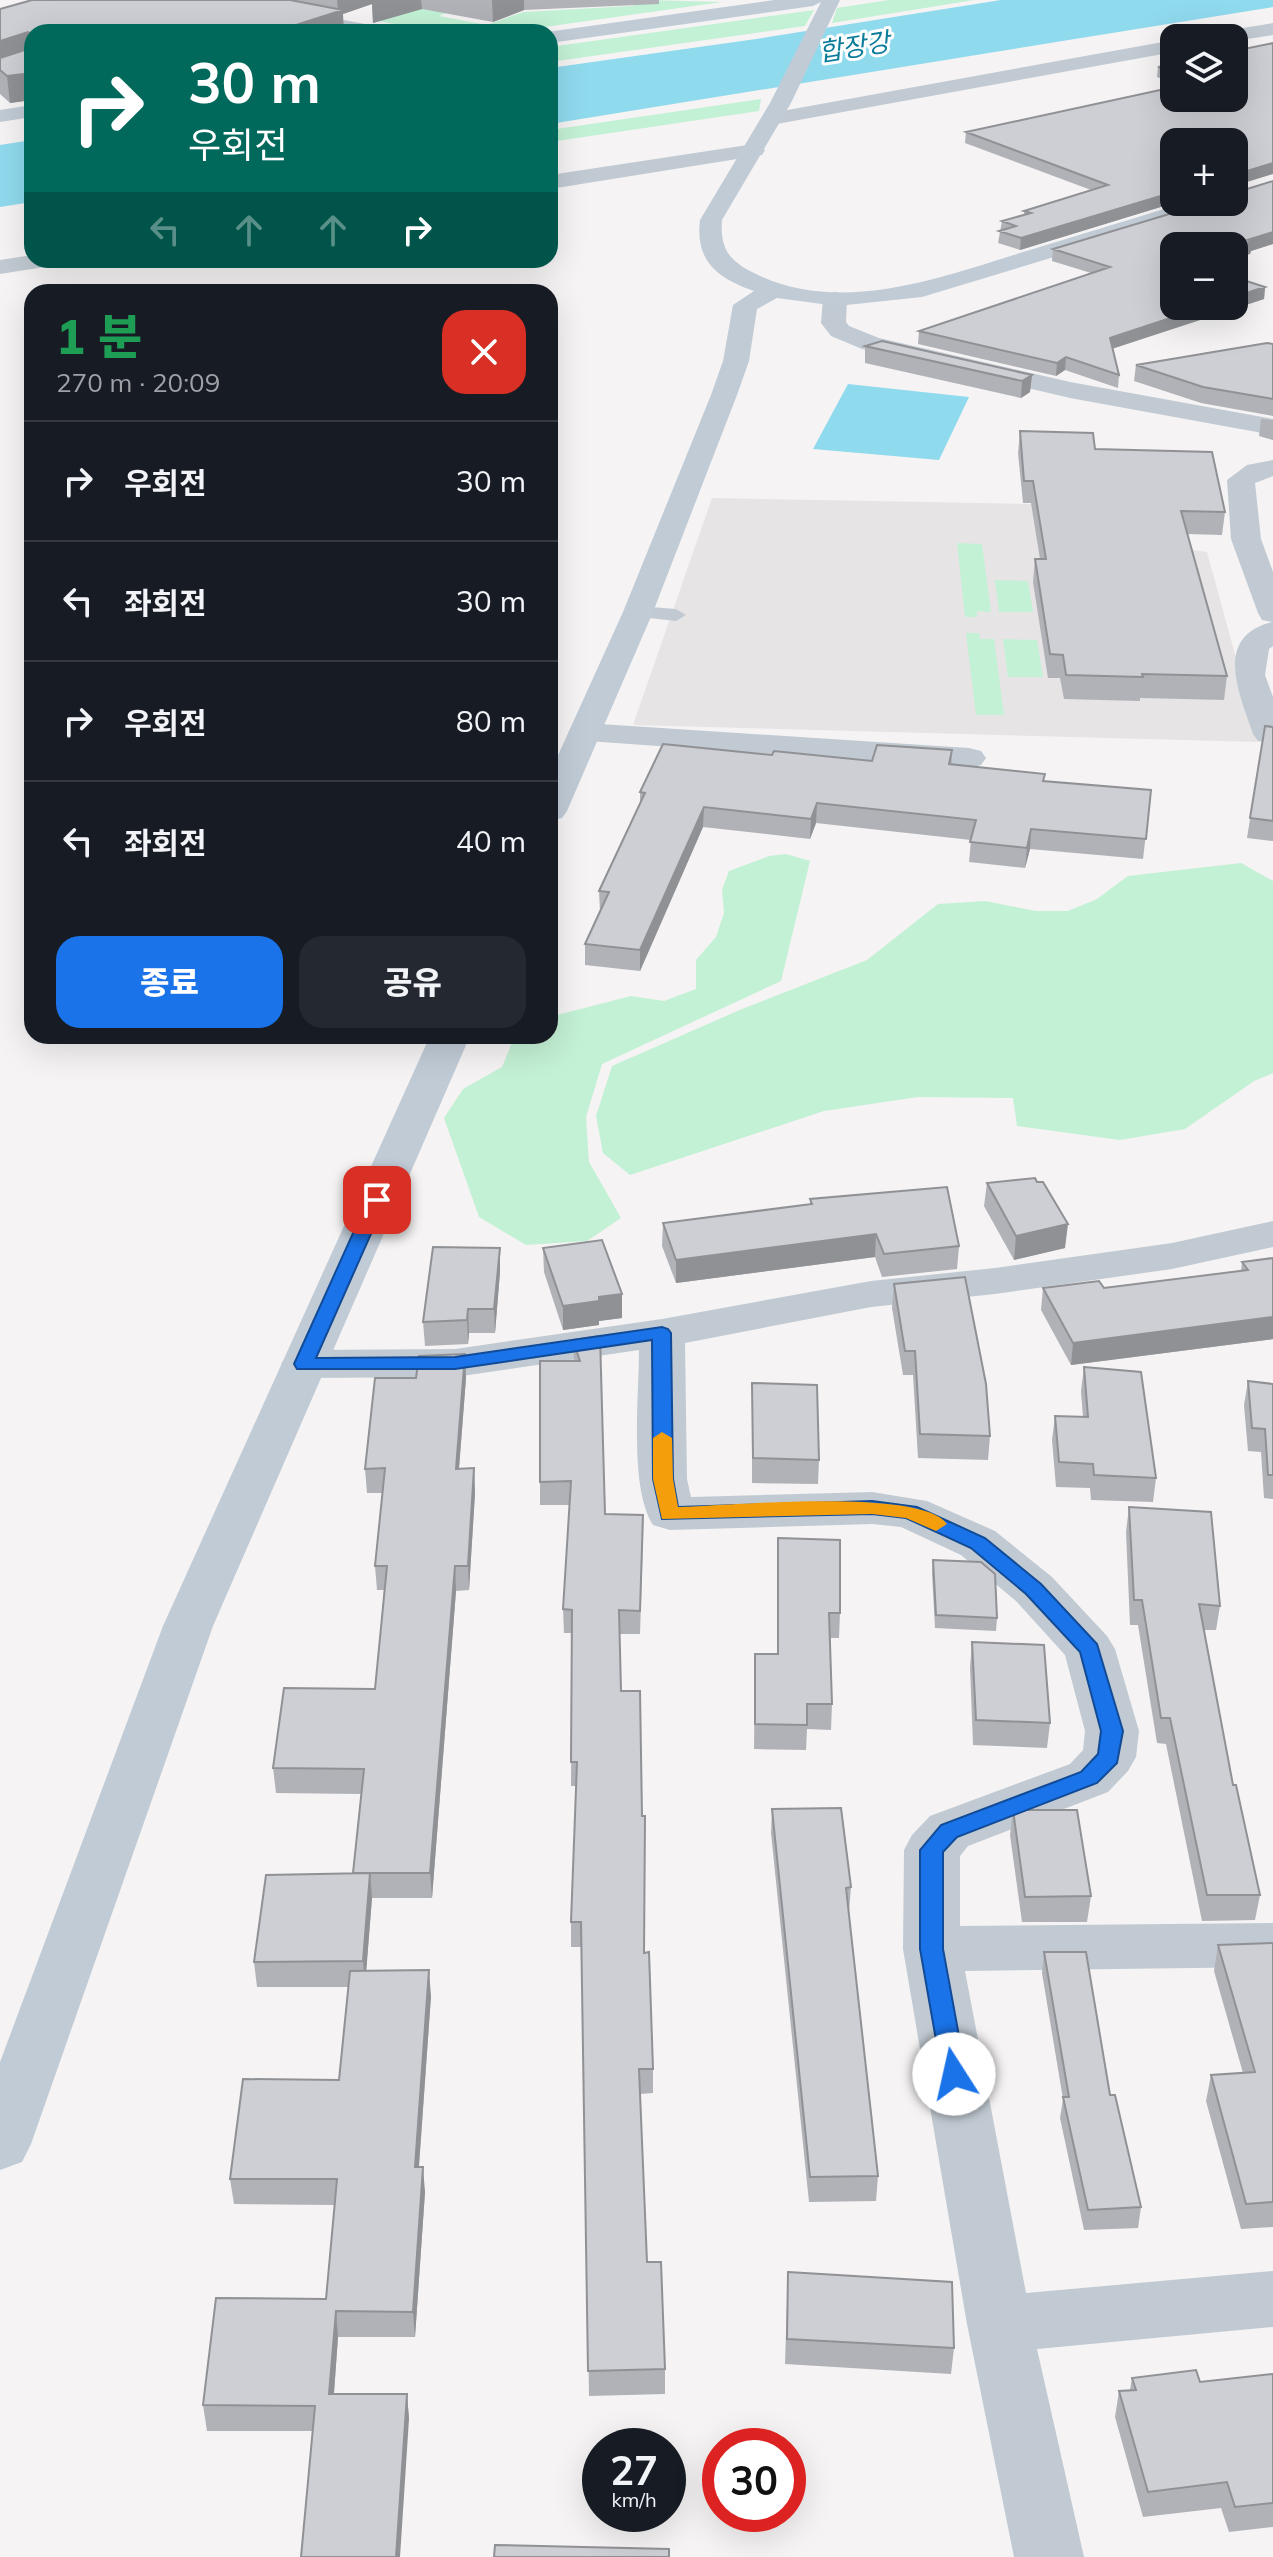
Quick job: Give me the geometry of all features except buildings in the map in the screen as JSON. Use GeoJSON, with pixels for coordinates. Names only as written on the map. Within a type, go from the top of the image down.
{"type":"FeatureCollection","features":[{"type":"Feature","properties":{"kind":"street"},"geometry":{"type":"LineString","coordinates":[[206,0],[334,24]]}},
{"type":"Feature","properties":{"kind":"street"},"geometry":{"type":"LineString","coordinates":[[558,36],[824,4]]}},
{"type":"Feature","properties":{"kind":"street"},"geometry":{"type":"LineString","coordinates":[[824,4],[771,119],[711,220],[708,244],[717,261],[730,270],[775,289],[835,299],[922,290],[1165,216]]}},
{"type":"Feature","properties":{"kind":"street"},"geometry":{"type":"LineString","coordinates":[[1248,33],[1273,29]]}},
{"type":"Feature","properties":{"kind":"street"},"geometry":{"type":"LineString","coordinates":[[771,119],[1160,49]]}},
{"type":"Feature","properties":{"kind":"street"},"geometry":{"type":"LineString","coordinates":[[0,116],[24,112]]}},
{"type":"Feature","properties":{"kind":"street"},"geometry":{"type":"LineString","coordinates":[[558,181],[754,150]]}},
{"type":"Feature","properties":{"kind":"street"},"geometry":{"type":"LineString","coordinates":[[0,267],[24,264]]}},
{"type":"Feature","properties":{"kind":"street"},"geometry":{"type":"LineString","coordinates":[[558,793],[638,612],[732,372],[745,305],[775,289]]}},
{"type":"Feature","properties":{"kind":"street"},"geometry":{"type":"LineString","coordinates":[[835,299],[833,323],[840,331],[871,344],[1070,390],[1273,427]]}},
{"type":"Feature","properties":{"kind":"street"},"geometry":{"type":"LineString","coordinates":[[1270,734],[1249,675],[1254,645],[1271,630],[1246,539],[1241,480],[1257,471],[1273,468]]}},
{"type":"Feature","properties":{"kind":"street"},"geometry":{"type":"LineString","coordinates":[[585,733],[969,758]]}},
{"type":"Feature","properties":{"kind":"street"},"geometry":{"type":"LineString","coordinates":[[0,2144],[188,1626],[446,1044]]}},
{"type":"Feature","properties":{"kind":"street"},"geometry":{"type":"LineString","coordinates":[[304,1364],[455,1363],[662,1333],[871,1294],[995,1281],[1172,1256],[1273,1234]]}},
{"type":"Feature","properties":{"kind":"street"},"geometry":{"type":"LineString","coordinates":[[662,1333],[663,1479],[670,1514],[872,1508],[910,1512],[978,1543],[1034,1589],[1089,1649],[1112,1731],[1109,1757],[1089,1778],[949,1831],[932,1850],[932,1949],[999,2324],[1049,2557]]}},
{"type":"Feature","properties":{"kind":"street"},"geometry":{"type":"LineString","coordinates":[[932,1949],[1273,1945]]}},
{"type":"Feature","properties":{"kind":"street"},"geometry":{"type":"LineString","coordinates":[[999,2324],[1273,2299]]}},
{"type":"Feature","properties":{"kind":"lane"},"geometry":{"type":"LineString","coordinates":[[638,612],[676,615]]}},
{"type":"Feature","properties":{"kind":"shaded area"},"geometry":{"type":"Polygon","coordinates":[[[712,498],[1137,506],[1146,543],[1207,552],[1259,742],[633,725],[712,498]]]}},
{"type":"Feature","properties":{"kind":"green space"},"geometry":{"type":"Polygon","coordinates":[[[648,0],[722,2],[558,25],[490,24],[523,12],[632,6],[648,0]]]}},
{"type":"Feature","properties":{"kind":"green space"},"geometry":{"type":"Polygon","coordinates":[[[889,0],[974,0],[832,23],[837,8],[889,0]]]}},
{"type":"Feature","properties":{"kind":"green space"},"geometry":{"type":"Polygon","coordinates":[[[416,7],[446,13],[439,16],[482,24],[395,24],[378,21],[416,7]]]}},
{"type":"Feature","properties":{"kind":"green space"},"geometry":{"type":"Polygon","coordinates":[[[814,10],[805,26],[558,61],[558,46],[814,10]]]}},
{"type":"Feature","properties":{"kind":"green space"},"geometry":{"type":"Polygon","coordinates":[[[761,99],[759,111],[558,141],[558,129],[761,99]]]}},
{"type":"Feature","properties":{"kind":"green space"},"geometry":{"type":"Polygon","coordinates":[[[957,543],[982,544],[991,612],[977,611],[977,617],[965,617],[957,543]]]}},
{"type":"Feature","properties":{"kind":"green space"},"geometry":{"type":"Polygon","coordinates":[[[995,580],[1028,581],[1033,612],[999,612],[995,580]]]}},
{"type":"Feature","properties":{"kind":"green space"},"geometry":{"type":"Polygon","coordinates":[[[966,633],[979,633],[980,639],[994,639],[1004,715],[976,715],[966,633]]]}},
{"type":"Feature","properties":{"kind":"green space"},"geometry":{"type":"Polygon","coordinates":[[[1003,639],[1037,640],[1043,677],[1008,677],[1003,639]]]}},
{"type":"Feature","properties":{"kind":"green space"},"geometry":{"type":"Polygon","coordinates":[[[786,854],[810,861],[781,981],[602,1064],[586,1117],[589,1162],[621,1218],[587,1241],[526,1245],[479,1217],[444,1118],[463,1089],[502,1067],[512,1044],[558,1044],[558,1015],[631,996],[664,1001],[696,989],[696,960],[716,937],[724,913],[722,890],[729,871],[769,856],[786,854]]]}},
{"type":"Feature","properties":{"kind":"green space"},"geometry":{"type":"Polygon","coordinates":[[[1241,863],[1273,881],[1273,1073],[1254,1081],[1185,1129],[1120,1140],[1017,1126],[1013,1098],[918,1097],[824,1111],[630,1175],[603,1153],[596,1116],[612,1066],[742,1009],[867,960],[938,904],[985,901],[1036,911],[1068,911],[1097,899],[1128,876],[1241,863]]]}},
{"type":"Feature","properties":{"kind":"water","name":"합장강"},"geometry":{"type":"Polygon","coordinates":[[[1001,0],[1273,0],[1273,7],[558,123],[558,67],[1001,0]]]}},
{"type":"Feature","properties":{"kind":"water"},"geometry":{"type":"Polygon","coordinates":[[[24,141],[24,203],[0,207],[0,145],[24,141]]]}},
{"type":"Feature","properties":{"kind":"water"},"geometry":{"type":"Polygon","coordinates":[[[848,384],[969,397],[939,460],[813,449],[848,384]]]}},
{"type":"Feature","properties":{"kind":"slow traffic"},"geometry":{"type":"LineString","coordinates":[[662,1438],[663,1479],[670,1514],[872,1508],[910,1512],[936,1524]]}},
{"type":"Feature","properties":{"kind":"route"},"geometry":{"type":"LineString","coordinates":[[377,1200],[304,1364],[455,1363],[662,1333],[663,1479],[670,1514],[872,1508],[910,1512],[978,1543],[1034,1589],[1089,1649],[1112,1731],[1109,1757],[1089,1778],[949,1831],[932,1850],[932,1949],[954,2074]]}}]}
